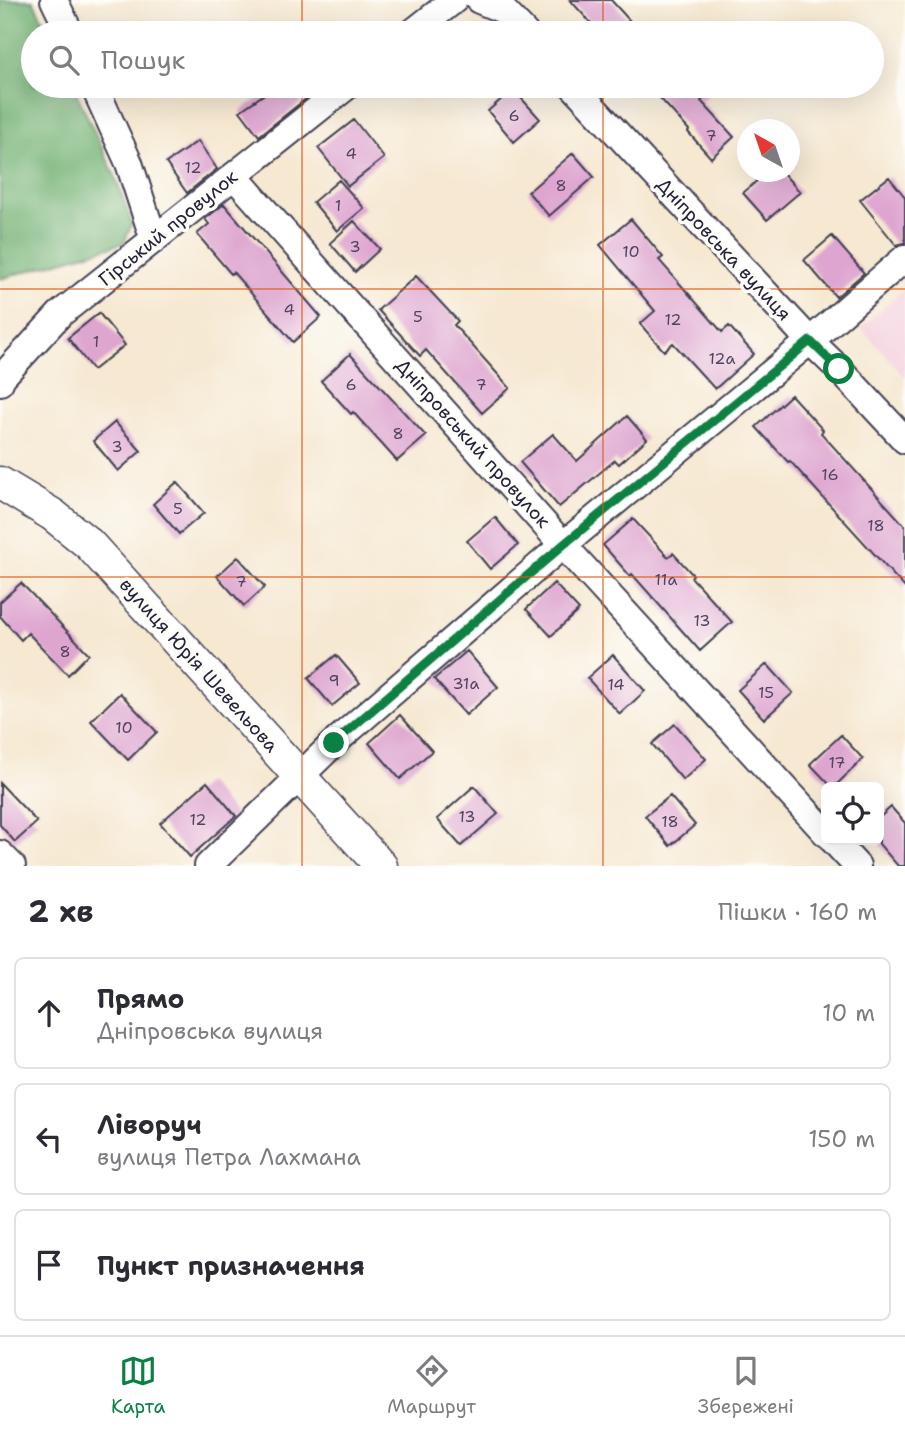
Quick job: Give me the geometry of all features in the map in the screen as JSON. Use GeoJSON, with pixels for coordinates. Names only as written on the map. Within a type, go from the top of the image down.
{"type":"FeatureCollection","features":[{"type":"Feature","properties":{"kind":"street"},"geometry":{"type":"LineString","coordinates":[[54,0],[64,21]]}},
{"type":"Feature","properties":{"kind":"street"},"geometry":{"type":"LineString","coordinates":[[427,21],[454,0]]}},
{"type":"Feature","properties":{"kind":"street"},"geometry":{"type":"LineString","coordinates":[[491,5],[510,21]]}},
{"type":"Feature","properties":{"kind":"street"},"geometry":{"type":"LineString","coordinates":[[99,98],[129,163],[154,240]]}},
{"type":"Feature","properties":{"kind":"street","name":"Гірський провулок"},"geometry":{"type":"LineString","coordinates":[[0,382],[60,314],[331,98]]}},
{"type":"Feature","properties":{"kind":"street","name":"Дніпровська вулиця"},"geometry":{"type":"LineString","coordinates":[[584,98],[905,440]]}},
{"type":"Feature","properties":{"kind":"street","name":"Дніпровський провулок"},"geometry":{"type":"LineString","coordinates":[[234,176],[563,545],[821,828]]}},
{"type":"Feature","properties":{"kind":"street"},"geometry":{"type":"LineString","coordinates":[[208,866],[334,743],[563,545],[810,341],[905,258]]}},
{"type":"Feature","properties":{"kind":"street","name":"вулиця Юрія Шевельова"},"geometry":{"type":"LineString","coordinates":[[0,483],[53,515],[89,544],[381,866]]}},
{"type":"Feature","properties":{"kind":"street"},"geometry":{"type":"LineString","coordinates":[[838,845],[857,866]]}},
{"type":"Feature","properties":{"kind":"street"},"geometry":{"type":"LineString","coordinates":[[0,853],[12,866]]}},
{"type":"Feature","properties":{"kind":"shaded area"},"geometry":{"type":"Polygon","coordinates":[[[905,288],[905,377],[861,328],[905,288]]]}},
{"type":"Feature","properties":{"kind":"green space"},"geometry":{"type":"Polygon","coordinates":[[[0,0],[33,0],[43,21],[21,21],[21,98],[79,98],[115,176],[132,224],[124,243],[0,279],[0,0]]]}},
{"type":"Feature","properties":{"kind":"building"},"geometry":{"type":"Polygon","coordinates":[[[570,0],[611,0],[630,21],[589,21],[570,0]]]}},
{"type":"Feature","properties":{"kind":"building"},"geometry":{"type":"Polygon","coordinates":[[[259,98],[307,98],[259,136],[240,111],[259,98]]]}},
{"type":"Feature","properties":{"kind":"building"},"geometry":{"type":"Polygon","coordinates":[[[503,98],[521,98],[540,119],[514,142],[488,111],[503,98]]]}},
{"type":"Feature","properties":{"kind":"building"},"geometry":{"type":"Polygon","coordinates":[[[660,98],[704,98],[701,101],[734,137],[711,158],[660,98]]]}},
{"type":"Feature","properties":{"kind":"building"},"geometry":{"type":"Polygon","coordinates":[[[354,120],[384,158],[348,186],[318,148],[354,120]]]}},
{"type":"Feature","properties":{"kind":"building"},"geometry":{"type":"Polygon","coordinates":[[[198,141],[217,169],[187,193],[166,163],[198,141]]]}},
{"type":"Feature","properties":{"kind":"building"},"geometry":{"type":"Polygon","coordinates":[[[573,153],[594,177],[549,216],[528,192],[573,153]]]}},
{"type":"Feature","properties":{"kind":"building"},"geometry":{"type":"Polygon","coordinates":[[[889,177],[905,197],[905,243],[896,245],[860,200],[889,177]]]}},
{"type":"Feature","properties":{"kind":"building"},"geometry":{"type":"Polygon","coordinates":[[[339,180],[364,208],[337,231],[313,202],[339,180]]]}},
{"type":"Feature","properties":{"kind":"building"},"geometry":{"type":"Polygon","coordinates":[[[756,182],[791,182],[800,192],[767,220],[743,193],[756,182]]]}},
{"type":"Feature","properties":{"kind":"building"},"geometry":{"type":"Polygon","coordinates":[[[224,204],[321,317],[293,342],[197,234],[209,224],[205,219],[224,204]]]}},
{"type":"Feature","properties":{"kind":"building"},"geometry":{"type":"Polygon","coordinates":[[[631,219],[663,257],[659,260],[722,332],[729,326],[754,354],[715,389],[673,343],[664,351],[640,324],[655,311],[600,245],[631,219]]]}},
{"type":"Feature","properties":{"kind":"building"},"geometry":{"type":"Polygon","coordinates":[[[354,221],[380,249],[355,272],[330,243],[354,221]]]}},
{"type":"Feature","properties":{"kind":"building"},"geometry":{"type":"Polygon","coordinates":[[[832,236],[864,273],[836,297],[804,260],[832,236]]]}},
{"type":"Feature","properties":{"kind":"building"},"geometry":{"type":"Polygon","coordinates":[[[416,276],[458,321],[454,325],[510,388],[482,413],[426,350],[420,356],[378,310],[416,276]]]}},
{"type":"Feature","properties":{"kind":"building"},"geometry":{"type":"Polygon","coordinates":[[[99,313],[125,345],[93,370],[68,338],[99,313]]]}},
{"type":"Feature","properties":{"kind":"building"},"geometry":{"type":"Polygon","coordinates":[[[350,354],[426,436],[397,461],[321,381],[350,354]]]}},
{"type":"Feature","properties":{"kind":"building"},"geometry":{"type":"Polygon","coordinates":[[[791,395],[823,430],[821,433],[905,526],[905,588],[756,427],[791,395]]]}},
{"type":"Feature","properties":{"kind":"building"},"geometry":{"type":"Polygon","coordinates":[[[627,416],[647,439],[619,464],[615,460],[559,507],[520,462],[553,434],[577,461],[627,416]]]}},
{"type":"Feature","properties":{"kind":"building"},"geometry":{"type":"Polygon","coordinates":[[[115,422],[141,451],[118,471],[93,441],[115,422]]]}},
{"type":"Feature","properties":{"kind":"building"},"geometry":{"type":"Polygon","coordinates":[[[177,482],[204,513],[179,534],[153,504],[177,482]]]}},
{"type":"Feature","properties":{"kind":"building"},"geometry":{"type":"Polygon","coordinates":[[[495,517],[518,545],[490,569],[467,541],[495,517]]]}},
{"type":"Feature","properties":{"kind":"building"},"geometry":{"type":"Polygon","coordinates":[[[633,519],[668,557],[673,553],[732,622],[700,651],[603,545],[633,519]]]}},
{"type":"Feature","properties":{"kind":"building"},"geometry":{"type":"Polygon","coordinates":[[[238,557],[265,587],[244,606],[217,576],[238,557]]]}},
{"type":"Feature","properties":{"kind":"building"},"geometry":{"type":"Polygon","coordinates":[[[21,583],[89,654],[68,675],[28,633],[21,640],[0,616],[0,602],[21,583]]]}},
{"type":"Feature","properties":{"kind":"building"},"geometry":{"type":"Polygon","coordinates":[[[554,583],[579,610],[551,636],[526,609],[554,583]]]}},
{"type":"Feature","properties":{"kind":"building"},"geometry":{"type":"Polygon","coordinates":[[[467,651],[498,687],[466,715],[434,679],[467,651]]]}},
{"type":"Feature","properties":{"kind":"building"},"geometry":{"type":"Polygon","coordinates":[[[336,655],[360,683],[332,706],[308,678],[336,655]]]}},
{"type":"Feature","properties":{"kind":"building"},"geometry":{"type":"Polygon","coordinates":[[[613,655],[645,691],[620,714],[587,678],[613,655]]]}},
{"type":"Feature","properties":{"kind":"building"},"geometry":{"type":"Polygon","coordinates":[[[767,664],[793,693],[764,719],[738,690],[767,664]]]}},
{"type":"Feature","properties":{"kind":"building"},"geometry":{"type":"Polygon","coordinates":[[[120,693],[157,732],[128,760],[91,721],[120,693]]]}},
{"type":"Feature","properties":{"kind":"building"},"geometry":{"type":"Polygon","coordinates":[[[400,715],[432,751],[400,779],[369,743],[400,715]]]}},
{"type":"Feature","properties":{"kind":"building"},"geometry":{"type":"Polygon","coordinates":[[[675,724],[706,759],[683,780],[652,744],[675,724]]]}},
{"type":"Feature","properties":{"kind":"building"},"geometry":{"type":"Polygon","coordinates":[[[841,735],[863,759],[839,782],[827,782],[810,764],[841,735]]]}},
{"type":"Feature","properties":{"kind":"building"},"geometry":{"type":"Polygon","coordinates":[[[207,782],[236,816],[190,857],[160,823],[207,782]]]}},
{"type":"Feature","properties":{"kind":"building"},"geometry":{"type":"Polygon","coordinates":[[[0,783],[37,822],[15,842],[0,825],[0,783]]]}},
{"type":"Feature","properties":{"kind":"building"},"geometry":{"type":"Polygon","coordinates":[[[474,786],[498,814],[461,846],[437,819],[474,786]]]}},
{"type":"Feature","properties":{"kind":"building"},"geometry":{"type":"Polygon","coordinates":[[[670,796],[695,825],[670,846],[645,816],[670,796]]]}},
{"type":"Feature","properties":{"kind":"building"},"geometry":{"type":"Polygon","coordinates":[[[891,807],[905,823],[905,866],[898,866],[880,845],[884,845],[884,813],[891,807]]]}},
{"type":"Feature","properties":{"kind":"route"},"geometry":{"type":"LineString","coordinates":[[334,743],[563,545],[810,341],[839,369]]}}]}
